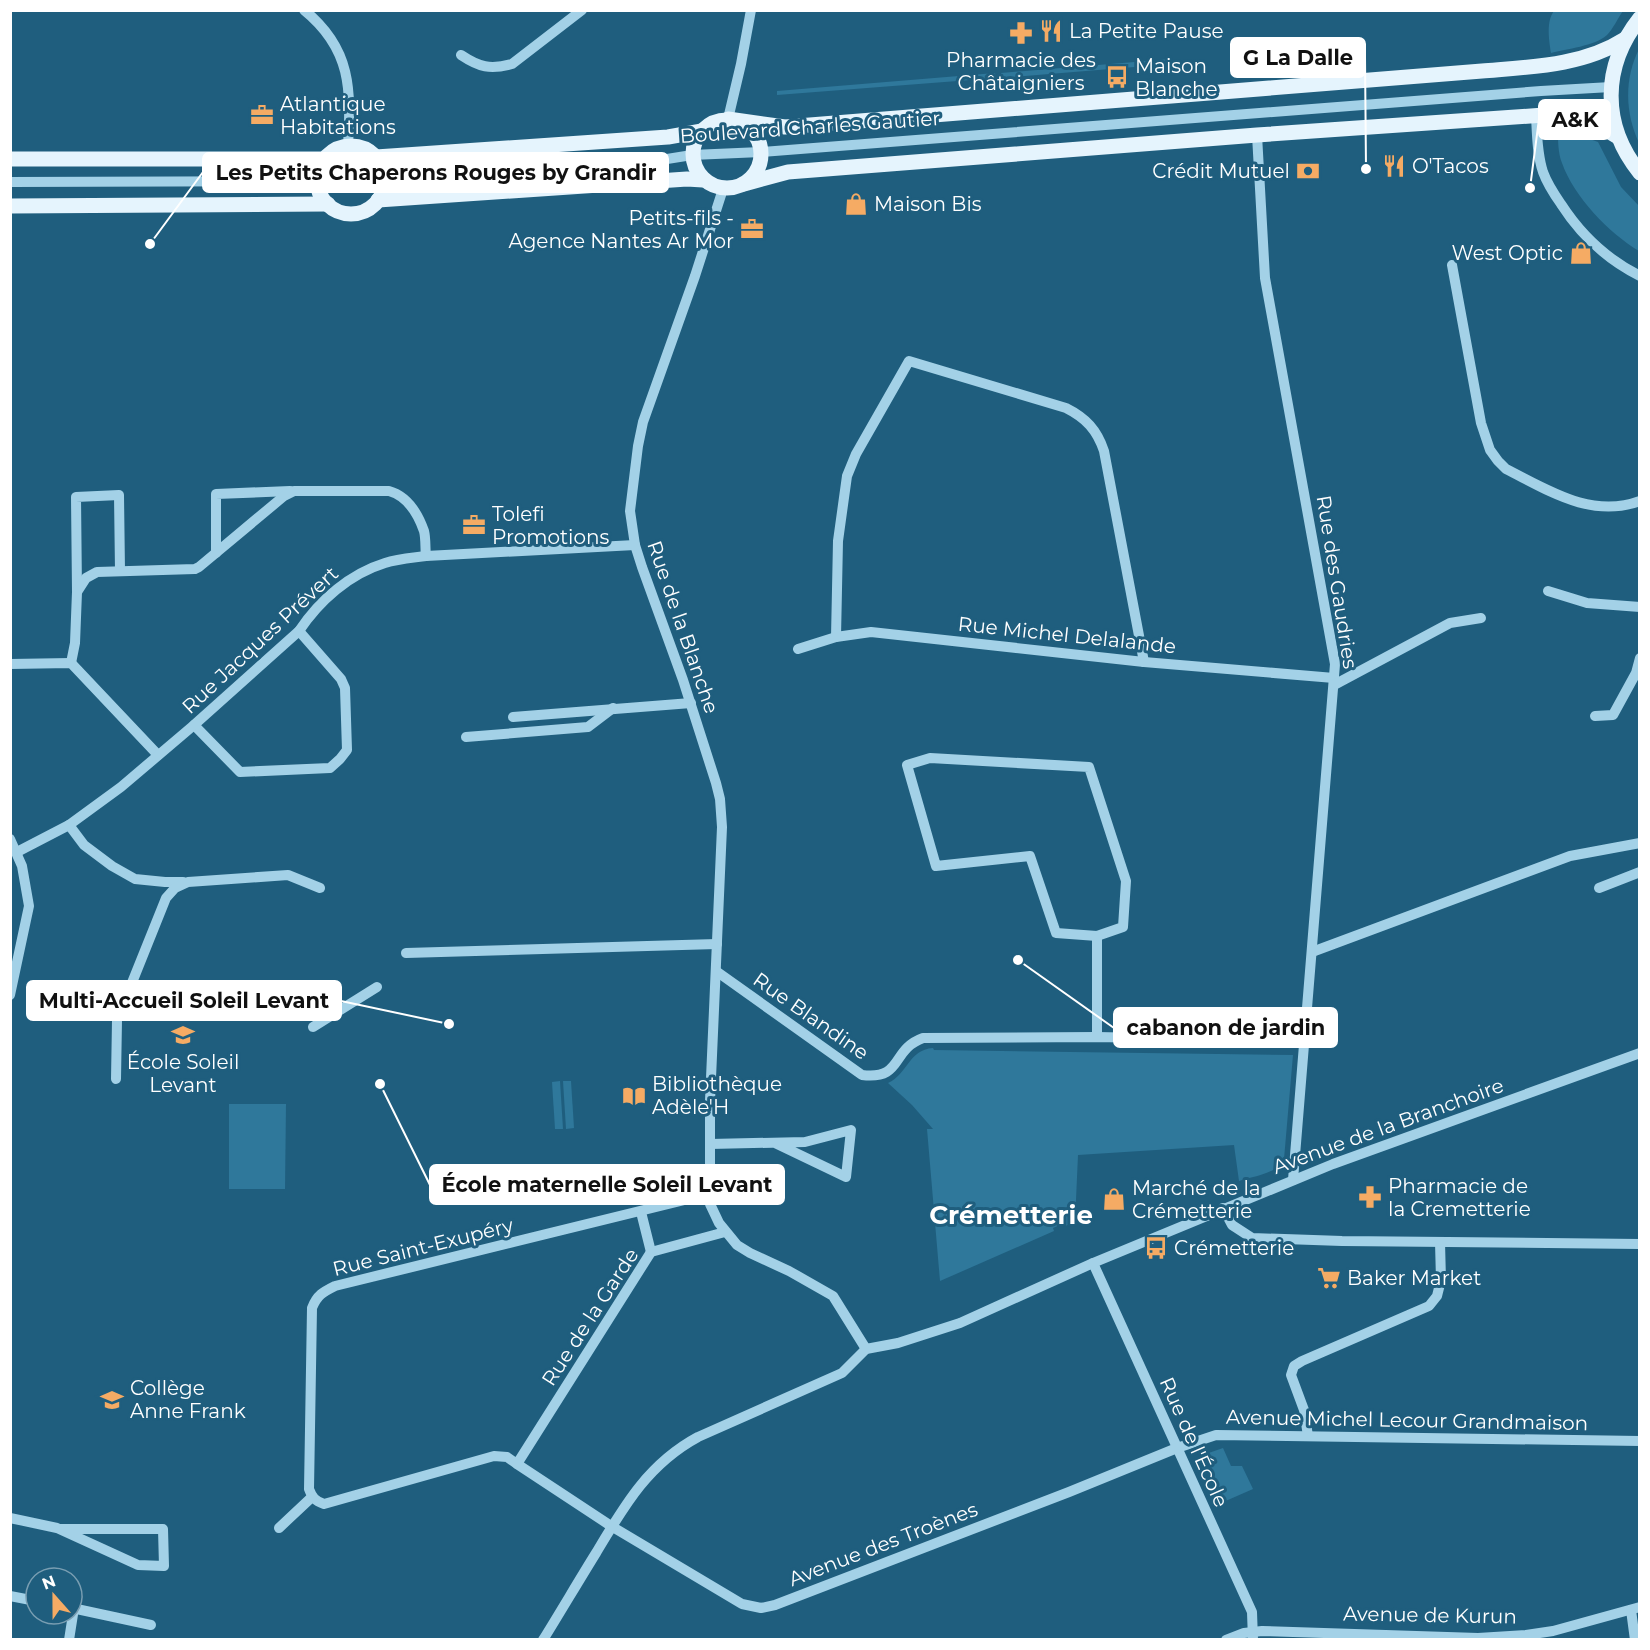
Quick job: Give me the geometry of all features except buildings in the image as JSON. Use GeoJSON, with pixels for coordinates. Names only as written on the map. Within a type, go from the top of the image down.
{"type":"FeatureCollection","features":[{"type":"Feature","properties":{"kind":"main road"},"geometry":{"type":"LineString","coordinates":[[1640,18],[1625,39],[1615,62],[1611,87],[1612,112],[1618,137],[1640,173]]}},
{"type":"Feature","properties":{"kind":"main road","name":"Boulevard Charles Gautier"},"geometry":{"type":"LineString","coordinates":[[376,158],[668,137],[702,130],[713,123],[728,119],[785,127],[1482,71],[1560,63],[1613,46],[1625,39]]}},
{"type":"Feature","properties":{"kind":"main road"},"geometry":{"type":"LineString","coordinates":[[702,130],[697,137],[692,155],[698,173],[709,184],[723,189],[738,187],[788,172],[1257,135],[1536,116],[1554,116],[1580,122],[1607,130],[1618,137]]}},
{"type":"Feature","properties":{"kind":"main road"},"geometry":{"type":"LineString","coordinates":[[728,119],[745,125],[754,133],[761,152],[760,164],[756,173],[744,184]]}},
{"type":"Feature","properties":{"kind":"main road"},"geometry":{"type":"LineString","coordinates":[[348,146],[361,148],[376,158],[383,170],[383,188],[378,200],[369,208],[356,213],[342,212],[322,198],[317,181],[318,171],[324,159],[335,150],[348,146]]}},
{"type":"Feature","properties":{"kind":"main road"},"geometry":{"type":"LineString","coordinates":[[10,159],[324,159]]}},
{"type":"Feature","properties":{"kind":"main road"},"geometry":{"type":"LineString","coordinates":[[378,200],[687,179],[704,180]]}},
{"type":"Feature","properties":{"kind":"main road"},"geometry":{"type":"LineString","coordinates":[[10,206],[328,204]]}},
{"type":"Feature","properties":{"kind":"street"},"geometry":{"type":"LineString","coordinates":[[304,10],[321,25],[334,43],[346,72],[350,95],[348,146]]}},
{"type":"Feature","properties":{"kind":"street"},"geometry":{"type":"LineString","coordinates":[[461,55],[483,67],[500,68],[512,64],[582,10]]}},
{"type":"Feature","properties":{"kind":"street"},"geometry":{"type":"LineString","coordinates":[[728,119],[751,10]]}},
{"type":"Feature","properties":{"kind":"street","name":"Boulevard Charles Gautier"},"geometry":{"type":"LineString","coordinates":[[10,182],[384,179],[1611,87]]}},
{"type":"Feature","properties":{"kind":"street"},"geometry":{"type":"LineString","coordinates":[[1536,116],[1540,161],[1558,201],[1597,249],[1640,276]]}},
{"type":"Feature","properties":{"kind":"street","name":"Rue des Gaudries"},"geometry":{"type":"LineString","coordinates":[[1257,135],[1265,278],[1335,664],[1293,1180]]}},
{"type":"Feature","properties":{"kind":"street","name":"Rue de la Blanche"},"geometry":{"type":"LineString","coordinates":[[723,189],[643,422],[630,511],[635,545],[691,703],[720,799],[722,827],[710,1101],[709,1194],[714,1214],[725,1232],[737,1245],[833,1296],[866,1349]]}},
{"type":"Feature","properties":{"kind":"street"},"geometry":{"type":"LineString","coordinates":[[1452,265],[1481,423],[1491,450],[1498,461],[1506,469],[1566,499],[1582,504],[1597,507],[1640,501]]}},
{"type":"Feature","properties":{"kind":"street"},"geometry":{"type":"LineString","coordinates":[[836,636],[838,541],[847,476],[856,454],[909,361],[1066,408],[1080,416],[1094,429],[1104,451],[1144,662]]}},
{"type":"Feature","properties":{"kind":"street"},"geometry":{"type":"LineString","coordinates":[[77,592],[90,574],[97,572],[195,569],[284,496],[294,491]]}},
{"type":"Feature","properties":{"kind":"street"},"geometry":{"type":"LineString","coordinates":[[216,553],[216,494],[389,491],[398,493],[414,510],[424,532],[426,556]]}},
{"type":"Feature","properties":{"kind":"street"},"geometry":{"type":"LineString","coordinates":[[71,663],[75,643],[77,592],[76,497],[119,495],[120,571]]}},
{"type":"Feature","properties":{"kind":"street","name":"Rue Jacques Prévert"},"geometry":{"type":"LineString","coordinates":[[17,852],[69,825],[121,787],[194,725],[298,631],[310,614],[332,593],[357,574],[393,561],[426,556],[635,545]]}},
{"type":"Feature","properties":{"kind":"street"},"geometry":{"type":"LineString","coordinates":[[1548,591],[1587,603],[1640,607]]}},
{"type":"Feature","properties":{"kind":"street"},"geometry":{"type":"LineString","coordinates":[[1334,681],[1450,623],[1481,618]]}},
{"type":"Feature","properties":{"kind":"street"},"geometry":{"type":"LineString","coordinates":[[194,725],[240,772],[330,768],[336,764],[347,750],[345,688],[341,679],[298,631]]}},
{"type":"Feature","properties":{"kind":"street","name":"Rue Michel Delalande"},"geometry":{"type":"LineString","coordinates":[[798,649],[836,636],[872,632],[1334,681]]}},
{"type":"Feature","properties":{"kind":"street"},"geometry":{"type":"LineString","coordinates":[[1595,716],[1613,715],[1636,672],[1640,658]]}},
{"type":"Feature","properties":{"kind":"street"},"geometry":{"type":"LineString","coordinates":[[10,664],[71,663],[158,755]]}},
{"type":"Feature","properties":{"kind":"street"},"geometry":{"type":"LineString","coordinates":[[513,717],[691,703]]}},
{"type":"Feature","properties":{"kind":"street"},"geometry":{"type":"LineString","coordinates":[[466,737],[588,727],[614,708]]}},
{"type":"Feature","properties":{"kind":"street"},"geometry":{"type":"LineString","coordinates":[[930,758],[1089,767],[1126,881],[1123,927],[1097,936],[1056,933],[1030,856],[936,866],[907,765],[930,758]]}},
{"type":"Feature","properties":{"kind":"street"},"geometry":{"type":"LineString","coordinates":[[69,825],[84,845],[112,866],[135,879],[188,882],[288,875],[320,888]]}},
{"type":"Feature","properties":{"kind":"street"},"geometry":{"type":"LineString","coordinates":[[10,839],[25,877],[29,906],[10,995]]}},
{"type":"Feature","properties":{"kind":"street"},"geometry":{"type":"LineString","coordinates":[[1312,952],[1570,856],[1640,843]]}},
{"type":"Feature","properties":{"kind":"street"},"geometry":{"type":"LineString","coordinates":[[1599,888],[1640,872]]}},
{"type":"Feature","properties":{"kind":"street"},"geometry":{"type":"LineString","coordinates":[[116,1079],[117,1020],[166,898],[175,888],[188,882]]}},
{"type":"Feature","properties":{"kind":"street"},"geometry":{"type":"LineString","coordinates":[[1097,936],[1097,1037]]}},
{"type":"Feature","properties":{"kind":"street"},"geometry":{"type":"LineString","coordinates":[[406,953],[717,944]]}},
{"type":"Feature","properties":{"kind":"street","name":"Rue Blandine"},"geometry":{"type":"LineString","coordinates":[[716,970],[862,1075],[879,1076],[888,1072],[906,1048],[914,1041],[923,1038],[1097,1037],[1304,1041]]}},
{"type":"Feature","properties":{"kind":"street"},"geometry":{"type":"LineString","coordinates":[[312,1027],[377,987]]}},
{"type":"Feature","properties":{"kind":"street","name":"Avenue de la Branchoire"},"geometry":{"type":"LineString","coordinates":[[866,1349],[907,1340],[960,1323],[1093,1263],[1293,1180],[1640,1053]]}},
{"type":"Feature","properties":{"kind":"street"},"geometry":{"type":"LineString","coordinates":[[710,1144],[805,1142],[851,1130],[846,1177],[775,1143]]}},
{"type":"Feature","properties":{"kind":"street","name":"Rue Saint-Exupéry"},"geometry":{"type":"LineString","coordinates":[[312,1497],[309,1477],[312,1308],[316,1299],[324,1292],[335,1286],[709,1194]]}},
{"type":"Feature","properties":{"kind":"street"},"geometry":{"type":"LineString","coordinates":[[1223,1209],[1232,1225],[1252,1238],[1640,1245]]}},
{"type":"Feature","properties":{"kind":"street"},"geometry":{"type":"LineString","coordinates":[[641,1212],[651,1252]]}},
{"type":"Feature","properties":{"kind":"street","name":"Rue de la Garde"},"geometry":{"type":"LineString","coordinates":[[517,1464],[651,1252],[725,1232]]}},
{"type":"Feature","properties":{"kind":"street"},"geometry":{"type":"LineString","coordinates":[[1308,1436],[1304,1410],[1291,1375],[1294,1366],[1429,1306],[1437,1296],[1441,1281],[1440,1242]]}},
{"type":"Feature","properties":{"kind":"street","name":"Rue de l'École"},"geometry":{"type":"LineString","coordinates":[[1093,1263],[1252,1612],[1253,1636]]}},
{"type":"Feature","properties":{"kind":"street"},"geometry":{"type":"LineString","coordinates":[[543,1640],[611,1526],[656,1466],[683,1445],[698,1437],[842,1373],[866,1349]]}},
{"type":"Feature","properties":{"kind":"street","name":"Avenue Michel Lecour Grandmaison"},"geometry":{"type":"LineString","coordinates":[[1177,1448],[1216,1435],[1640,1441]]}},
{"type":"Feature","properties":{"kind":"street","name":"Avenue des Troènes"},"geometry":{"type":"LineString","coordinates":[[611,1526],[742,1604],[762,1608],[971,1530],[1177,1448]]}},
{"type":"Feature","properties":{"kind":"street"},"geometry":{"type":"LineString","coordinates":[[279,1528],[312,1497],[324,1504],[494,1456],[507,1457],[611,1526]]}},
{"type":"Feature","properties":{"kind":"street"},"geometry":{"type":"LineString","coordinates":[[10,1518],[60,1529],[138,1565],[164,1566],[163,1529],[60,1529]]}},
{"type":"Feature","properties":{"kind":"street"},"geometry":{"type":"LineString","coordinates":[[1635,1608],[1635,1640]]}},
{"type":"Feature","properties":{"kind":"street","name":"Avenue de Kurun"},"geometry":{"type":"LineString","coordinates":[[1226,1640],[1253,1636],[1339,1632],[1478,1639],[1553,1631],[1635,1608]]}},
{"type":"Feature","properties":{"kind":"street"},"geometry":{"type":"LineString","coordinates":[[84,1610],[151,1625]]}},
{"type":"Feature","properties":{"kind":"shaded area"},"geometry":{"type":"Polygon","coordinates":[[[1554,10],[1623,11],[1609,33],[1602,39],[1551,53],[1549,25],[1554,10]]]}},
{"type":"Feature","properties":{"kind":"shaded area"},"geometry":{"type":"Polygon","coordinates":[[[1639,49],[1639,143],[1631,120],[1628,96],[1631,72],[1639,49]]]}},
{"type":"Feature","properties":{"kind":"shaded area"},"geometry":{"type":"Polygon","coordinates":[[[1171,59],[1171,64],[1001,78],[1001,73],[1171,59]]]}},
{"type":"Feature","properties":{"kind":"shaded area"},"geometry":{"type":"Polygon","coordinates":[[[995,73],[996,78],[777,95],[777,91],[995,73]]]}},
{"type":"Feature","properties":{"kind":"shaded area"},"geometry":{"type":"Polygon","coordinates":[[[1558,131],[1598,142],[1621,187],[1639,206],[1639,251],[1605,224],[1575,189],[1561,159],[1558,131]]]}},
{"type":"Feature","properties":{"kind":"shaded area"},"geometry":{"type":"Polygon","coordinates":[[[933,1048],[934,1050],[1293,1055],[1284,1159],[1271,1171],[1239,1181],[1234,1145],[1078,1155],[1075,1222],[1065,1226],[1064,1223],[1053,1228],[1054,1231],[940,1281],[927,1129],[933,1129],[888,1083],[900,1074],[918,1053],[933,1048]]]}},
{"type":"Feature","properties":{"kind":"shaded area"},"geometry":{"type":"Polygon","coordinates":[[[560,1081],[563,1129],[555,1129],[552,1082],[560,1081]]]}},
{"type":"Feature","properties":{"kind":"shaded area"},"geometry":{"type":"Polygon","coordinates":[[[563,1081],[571,1081],[574,1128],[566,1129],[563,1081]]]}},
{"type":"Feature","properties":{"kind":"shaded area"},"geometry":{"type":"Polygon","coordinates":[[[229,1104],[286,1104],[285,1189],[229,1189],[229,1104]]]}},
{"type":"Feature","properties":{"kind":"shaded area"},"geometry":{"type":"Polygon","coordinates":[[[1223,1448],[1231,1466],[1242,1466],[1253,1489],[1221,1503],[1200,1456],[1223,1448]]]}},
{"type":"Feature","properties":{"kind":"place","name":"La Petite Pause"},"geometry":{"type":"Point","coordinates":[1051,31]}},
{"type":"Feature","properties":{"kind":"place","name":"Pharmacie des Châtaigniers"},"geometry":{"type":"Point","coordinates":[1021,33]}},
{"type":"Feature","properties":{"kind":"place","name":"Maison Blanche"},"geometry":{"type":"Point","coordinates":[1117,77]}},
{"type":"Feature","properties":{"kind":"place","name":"Atlantique Habitations"},"geometry":{"type":"Point","coordinates":[262,115]}},
{"type":"Feature","properties":{"kind":"place","name":"O'Tacos"},"geometry":{"type":"Point","coordinates":[1394,166]}},
{"type":"Feature","properties":{"kind":"place","name":"G La Dalle"},"geometry":{"type":"Point","coordinates":[1366,169]}},
{"type":"Feature","properties":{"kind":"place","name":"Crédit Mutuel"},"geometry":{"type":"Point","coordinates":[1308,171]}},
{"type":"Feature","properties":{"kind":"place","name":"A&K"},"geometry":{"type":"Point","coordinates":[1530,188]}},
{"type":"Feature","properties":{"kind":"place","name":"Maison Bis"},"geometry":{"type":"Point","coordinates":[856,204]}},
{"type":"Feature","properties":{"kind":"place","name":"Petits-fils - Agence Nantes Ar Mor"},"geometry":{"type":"Point","coordinates":[752,229]}},
{"type":"Feature","properties":{"kind":"place","name":"Les Petits Chaperons Rouges by Grandir"},"geometry":{"type":"Point","coordinates":[150,244]}},
{"type":"Feature","properties":{"kind":"place","name":"West Optic"},"geometry":{"type":"Point","coordinates":[1581,253]}},
{"type":"Feature","properties":{"kind":"place","name":"Tolefi Promotions"},"geometry":{"type":"Point","coordinates":[474,525]}},
{"type":"Feature","properties":{"kind":"place","name":"cabanon de jardin"},"geometry":{"type":"Point","coordinates":[1018,960]}},
{"type":"Feature","properties":{"kind":"place","name":"Multi-Accueil Soleil Levant"},"geometry":{"type":"Point","coordinates":[449,1024]}},
{"type":"Feature","properties":{"kind":"place","name":"École Soleil Levant"},"geometry":{"type":"Point","coordinates":[183,1035]}},
{"type":"Feature","properties":{"kind":"place","name":"École maternelle Soleil Levant"},"geometry":{"type":"Point","coordinates":[380,1084]}},
{"type":"Feature","properties":{"kind":"place","name":"Bibliothèque Adèle'H"},"geometry":{"type":"Point","coordinates":[634,1096]}},
{"type":"Feature","properties":{"kind":"place","name":"Pharmacie de la Cremetterie"},"geometry":{"type":"Point","coordinates":[1370,1197]}},
{"type":"Feature","properties":{"kind":"place","name":"Marché de la Crémetterie"},"geometry":{"type":"Point","coordinates":[1114,1199]}},
{"type":"Feature","properties":{"kind":"place","name":"Crémetterie"},"geometry":{"type":"Point","coordinates":[1156,1248]}},
{"type":"Feature","properties":{"kind":"place","name":"Baker Market"},"geometry":{"type":"Point","coordinates":[1329,1278]}},
{"type":"Feature","properties":{"kind":"place","name":"Collège Anne Frank"},"geometry":{"type":"Point","coordinates":[112,1400]}},
{"type":"Feature","properties":{"kind":"district","name":"Crémetterie"},"geometry":{"type":"Point","coordinates":[1011,1215]}}]}
